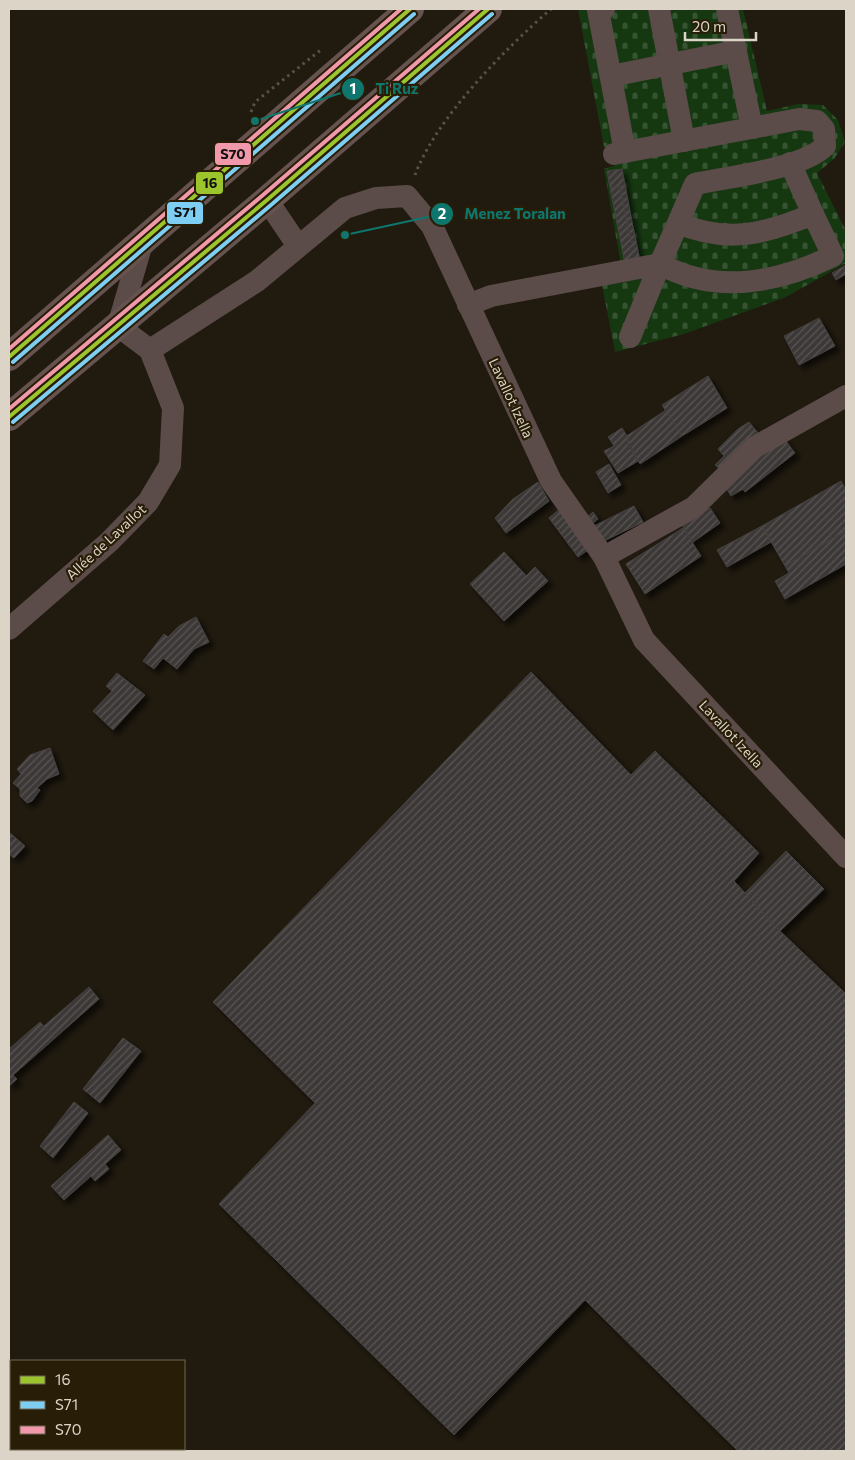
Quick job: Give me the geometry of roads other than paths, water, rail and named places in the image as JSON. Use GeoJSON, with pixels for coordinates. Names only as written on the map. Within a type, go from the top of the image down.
{"type":"FeatureCollection","features":[{"type":"Feature","properties":{"kind":"main road"},"geometry":{"type":"LineString","coordinates":[[9,357],[410,9]]}},
{"type":"Feature","properties":{"kind":"main road"},"geometry":{"type":"LineString","coordinates":[[9,417],[267,200],[488,9]]}},
{"type":"Feature","properties":{"kind":"street"},"geometry":{"type":"LineString","coordinates":[[604,9],[598,10],[611,76],[620,153],[799,120],[809,120],[821,124],[826,135],[825,146],[813,156],[790,163],[695,184],[630,336]]}},
{"type":"Feature","properties":{"kind":"street"},"geometry":{"type":"LineString","coordinates":[[659,9],[684,141]]}},
{"type":"Feature","properties":{"kind":"street"},"geometry":{"type":"LineString","coordinates":[[727,9],[752,128]]}},
{"type":"Feature","properties":{"kind":"street"},"geometry":{"type":"LineString","coordinates":[[611,76],[736,51]]}},
{"type":"Feature","properties":{"kind":"street"},"geometry":{"type":"LineString","coordinates":[[468,305],[491,296],[660,264],[694,278],[727,282],[762,282],[780,278],[833,256],[790,163]]}},
{"type":"Feature","properties":{"kind":"street","name":"Lavallot Izella"},"geometry":{"type":"LineString","coordinates":[[298,246],[345,208],[376,198],[408,196],[432,226],[551,481],[604,557],[644,640],[846,857]]}},
{"type":"Feature","properties":{"kind":"street"},"geometry":{"type":"LineString","coordinates":[[144,240],[118,326],[150,350],[257,281],[298,246],[267,200]]}},
{"type":"Feature","properties":{"kind":"street"},"geometry":{"type":"LineString","coordinates":[[678,223],[711,234],[747,234],[767,231],[813,214]]}},
{"type":"Feature","properties":{"kind":"street","name":"Allée de Lavallot"},"geometry":{"type":"LineString","coordinates":[[9,629],[115,536],[148,502],[170,465],[173,408],[150,350]]}},
{"type":"Feature","properties":{"kind":"street"},"geometry":{"type":"LineString","coordinates":[[604,557],[694,507],[755,447],[846,396]]}},
{"type":"Feature","properties":{"kind":"place","name":"Ti Ruz"},"geometry":{"type":"Point","coordinates":[255,121]}},
{"type":"Feature","properties":{"kind":"place","name":"Menez Toralan"},"geometry":{"type":"Point","coordinates":[345,235]}}]}
